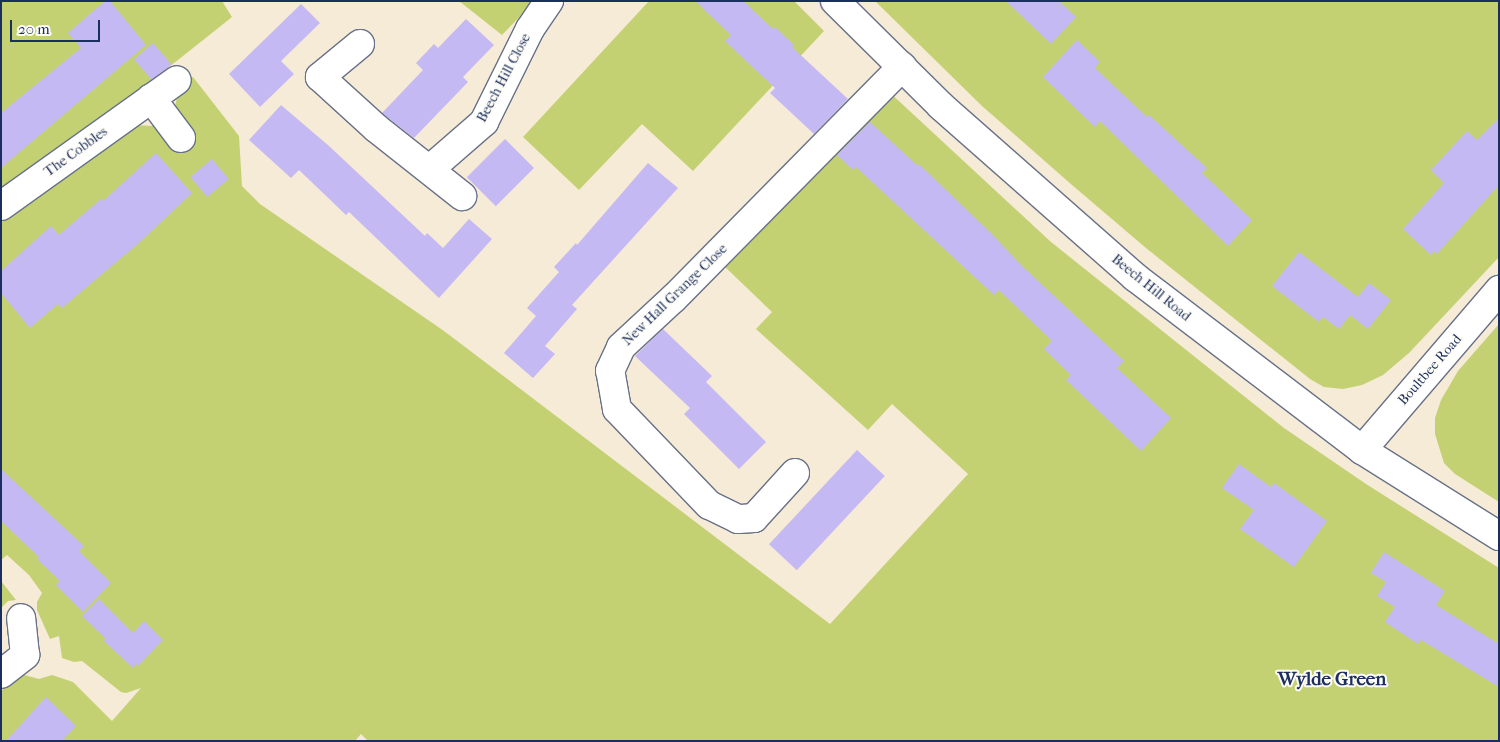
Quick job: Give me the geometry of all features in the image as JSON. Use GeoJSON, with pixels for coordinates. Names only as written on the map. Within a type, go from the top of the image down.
{"type":"FeatureCollection","features":[{"type":"Feature","properties":{"kind":"street","name":"Beech Hill Close"},"geometry":{"type":"LineString","coordinates":[[430,169],[484,122],[530,29],[549,1]]}},
{"type":"Feature","properties":{"kind":"street","name":"Beech Hill Road"},"geometry":{"type":"LineString","coordinates":[[835,1],[941,106],[1135,278],[1362,450],[1499,536]]}},
{"type":"Feature","properties":{"kind":"street"},"geometry":{"type":"LineString","coordinates":[[360,44],[320,77],[376,128],[462,196]]}},
{"type":"Feature","properties":{"kind":"street","name":"New Hall Grange Close"},"geometry":{"type":"LineString","coordinates":[[795,473],[754,518],[738,519],[708,505],[617,409],[610,371],[621,347],[674,298],[902,66]]}},
{"type":"Feature","properties":{"kind":"street","name":"The Cobbles"},"geometry":{"type":"LineString","coordinates":[[1,206],[177,80]]}},
{"type":"Feature","properties":{"kind":"street"},"geometry":{"type":"LineString","coordinates":[[151,98],[181,138]]}},
{"type":"Feature","properties":{"kind":"street","name":"Boultbee Road"},"geometry":{"type":"LineString","coordinates":[[1362,450],[1499,290]]}},
{"type":"Feature","properties":{"kind":"street"},"geometry":{"type":"LineString","coordinates":[[1,674],[25,655],[21,618]]}},
{"type":"Feature","properties":{"kind":"green space"},"geometry":{"type":"Polygon","coordinates":[[[1,1],[222,1],[232,17],[1,193],[1,1]]]}},
{"type":"Feature","properties":{"kind":"green space"},"geometry":{"type":"Polygon","coordinates":[[[459,1],[535,1],[502,35],[459,1]]]}},
{"type":"Feature","properties":{"kind":"green space"},"geometry":{"type":"Polygon","coordinates":[[[649,1],[794,1],[824,31],[693,171],[642,124],[579,190],[523,137],[649,1]]]}},
{"type":"Feature","properties":{"kind":"green space"},"geometry":{"type":"Polygon","coordinates":[[[875,1],[1499,1],[1499,257],[1409,353],[1383,375],[1362,385],[1343,389],[1324,387],[1310,379],[1146,248],[1072,185],[982,106],[875,1]]]}},
{"type":"Feature","properties":{"kind":"green space"},"geometry":{"type":"Polygon","coordinates":[[[193,77],[239,136],[242,186],[260,204],[444,331],[830,624],[968,474],[892,404],[868,430],[756,329],[772,312],[723,265],[887,90],[1051,242],[1284,428],[1366,484],[1499,568],[1499,741],[368,741],[361,734],[355,741],[1,741],[1,691],[21,674],[39,679],[52,675],[73,682],[112,721],[141,688],[126,693],[121,692],[82,661],[74,662],[62,658],[59,636],[50,639],[37,610],[37,602],[42,593],[29,575],[7,555],[1,560],[1,222],[133,125],[153,126],[172,149],[192,135],[176,114],[175,106],[178,94],[186,82],[193,77]]]}},
{"type":"Feature","properties":{"kind":"green space"},"geometry":{"type":"Polygon","coordinates":[[[1499,324],[1499,502],[1455,474],[1444,463],[1435,434],[1435,418],[1441,400],[1458,371],[1499,324]]]}},
{"type":"Feature","properties":{"kind":"green space"},"geometry":{"type":"Polygon","coordinates":[[[1,581],[16,600],[8,601],[1,608],[1,581]]]}},
{"type":"Feature","properties":{"kind":"building"},"geometry":{"type":"Polygon","coordinates":[[[105,1],[110,1],[146,45],[1,168],[1,113],[81,48],[68,33],[105,1]]]}},
{"type":"Feature","properties":{"kind":"building"},"geometry":{"type":"Polygon","coordinates":[[[695,1],[743,1],[773,29],[775,27],[794,45],[792,47],[848,99],[814,134],[770,93],[775,88],[725,41],[731,35],[695,1]]]}},
{"type":"Feature","properties":{"kind":"building"},"geometry":{"type":"Polygon","coordinates":[[[1006,1],[1059,1],[1076,17],[1051,44],[1006,1]]]}},
{"type":"Feature","properties":{"kind":"building"},"geometry":{"type":"Polygon","coordinates":[[[301,4],[320,23],[281,61],[294,74],[260,107],[229,74],[301,4]]]}},
{"type":"Feature","properties":{"kind":"building"},"geometry":{"type":"Polygon","coordinates":[[[466,19],[494,45],[463,77],[468,82],[414,138],[382,113],[423,70],[416,63],[434,44],[438,48],[466,19]]]}},
{"type":"Feature","properties":{"kind":"building"},"geometry":{"type":"Polygon","coordinates":[[[1077,40],[1100,62],[1095,68],[1147,117],[1149,115],[1207,168],[1202,173],[1252,220],[1228,246],[1100,121],[1095,127],[1043,77],[1077,40]]]}},
{"type":"Feature","properties":{"kind":"building"},"geometry":{"type":"Polygon","coordinates":[[[153,43],[171,64],[153,81],[134,59],[153,43]]]}},
{"type":"Feature","properties":{"kind":"building"},"geometry":{"type":"Polygon","coordinates":[[[281,105],[329,146],[425,236],[427,233],[443,248],[469,219],[492,239],[439,298],[349,212],[346,215],[299,170],[291,178],[249,140],[281,105]]]}},
{"type":"Feature","properties":{"kind":"building"},"geometry":{"type":"Polygon","coordinates":[[[1499,118],[1499,185],[1437,254],[1434,251],[1431,255],[1403,229],[1444,183],[1431,170],[1467,131],[1477,140],[1499,118]]]}},
{"type":"Feature","properties":{"kind":"building"},"geometry":{"type":"Polygon","coordinates":[[[870,122],[918,166],[919,164],[993,235],[1022,266],[1124,361],[1117,368],[1171,418],[1141,451],[1066,380],[1071,375],[1044,349],[1052,341],[999,290],[994,295],[856,167],[853,170],[837,155],[870,122]]]}},
{"type":"Feature","properties":{"kind":"building"},"geometry":{"type":"Polygon","coordinates":[[[505,139],[534,168],[496,206],[467,177],[505,139]]]}},
{"type":"Feature","properties":{"kind":"building"},"geometry":{"type":"Polygon","coordinates":[[[156,153],[192,193],[139,243],[62,308],[58,304],[30,328],[1,293],[1,271],[51,226],[59,235],[101,199],[103,201],[156,153]]]}},
{"type":"Feature","properties":{"kind":"building"},"geometry":{"type":"Polygon","coordinates":[[[212,159],[229,179],[207,197],[191,177],[212,159]]]}},
{"type":"Feature","properties":{"kind":"building"},"geometry":{"type":"Polygon","coordinates":[[[648,163],[678,188],[572,305],[577,309],[545,346],[555,354],[533,378],[504,353],[536,316],[527,308],[559,272],[554,267],[576,243],[577,245],[648,163]]]}},
{"type":"Feature","properties":{"kind":"building"},"geometry":{"type":"Polygon","coordinates":[[[1299,252],[1358,297],[1369,283],[1391,300],[1368,329],[1350,315],[1339,329],[1323,317],[1319,322],[1272,286],[1299,252]]]}},
{"type":"Feature","properties":{"kind":"building"},"geometry":{"type":"Polygon","coordinates":[[[663,329],[712,376],[706,382],[766,442],[739,469],[684,414],[690,408],[635,356],[663,329]]]}},
{"type":"Feature","properties":{"kind":"building"},"geometry":{"type":"Polygon","coordinates":[[[857,450],[885,476],[797,570],[769,544],[857,450]]]}},
{"type":"Feature","properties":{"kind":"building"},"geometry":{"type":"Polygon","coordinates":[[[1239,464],[1271,487],[1274,483],[1327,521],[1294,567],[1240,529],[1254,510],[1222,488],[1239,464]]]}},
{"type":"Feature","properties":{"kind":"building"},"geometry":{"type":"Polygon","coordinates":[[[1,469],[84,546],[79,551],[111,583],[83,612],[56,585],[60,581],[37,559],[39,557],[1,521],[1,469]]]}},
{"type":"Feature","properties":{"kind":"building"},"geometry":{"type":"Polygon","coordinates":[[[1384,552],[1445,591],[1436,605],[1499,644],[1499,687],[1421,640],[1418,644],[1385,622],[1395,607],[1377,596],[1386,582],[1371,573],[1384,552]]]}},
{"type":"Feature","properties":{"kind":"building"},"geometry":{"type":"Polygon","coordinates":[[[99,599],[133,633],[144,621],[163,640],[138,666],[136,664],[133,668],[104,641],[106,639],[82,616],[99,599]]]}},
{"type":"Feature","properties":{"kind":"building"},"geometry":{"type":"Polygon","coordinates":[[[46,697],[76,726],[62,741],[6,741],[46,697]]]}},
{"type":"Feature","properties":{"kind":"district","name":"Wylde Green"},"geometry":{"type":"Point","coordinates":[1332,680]}}]}
